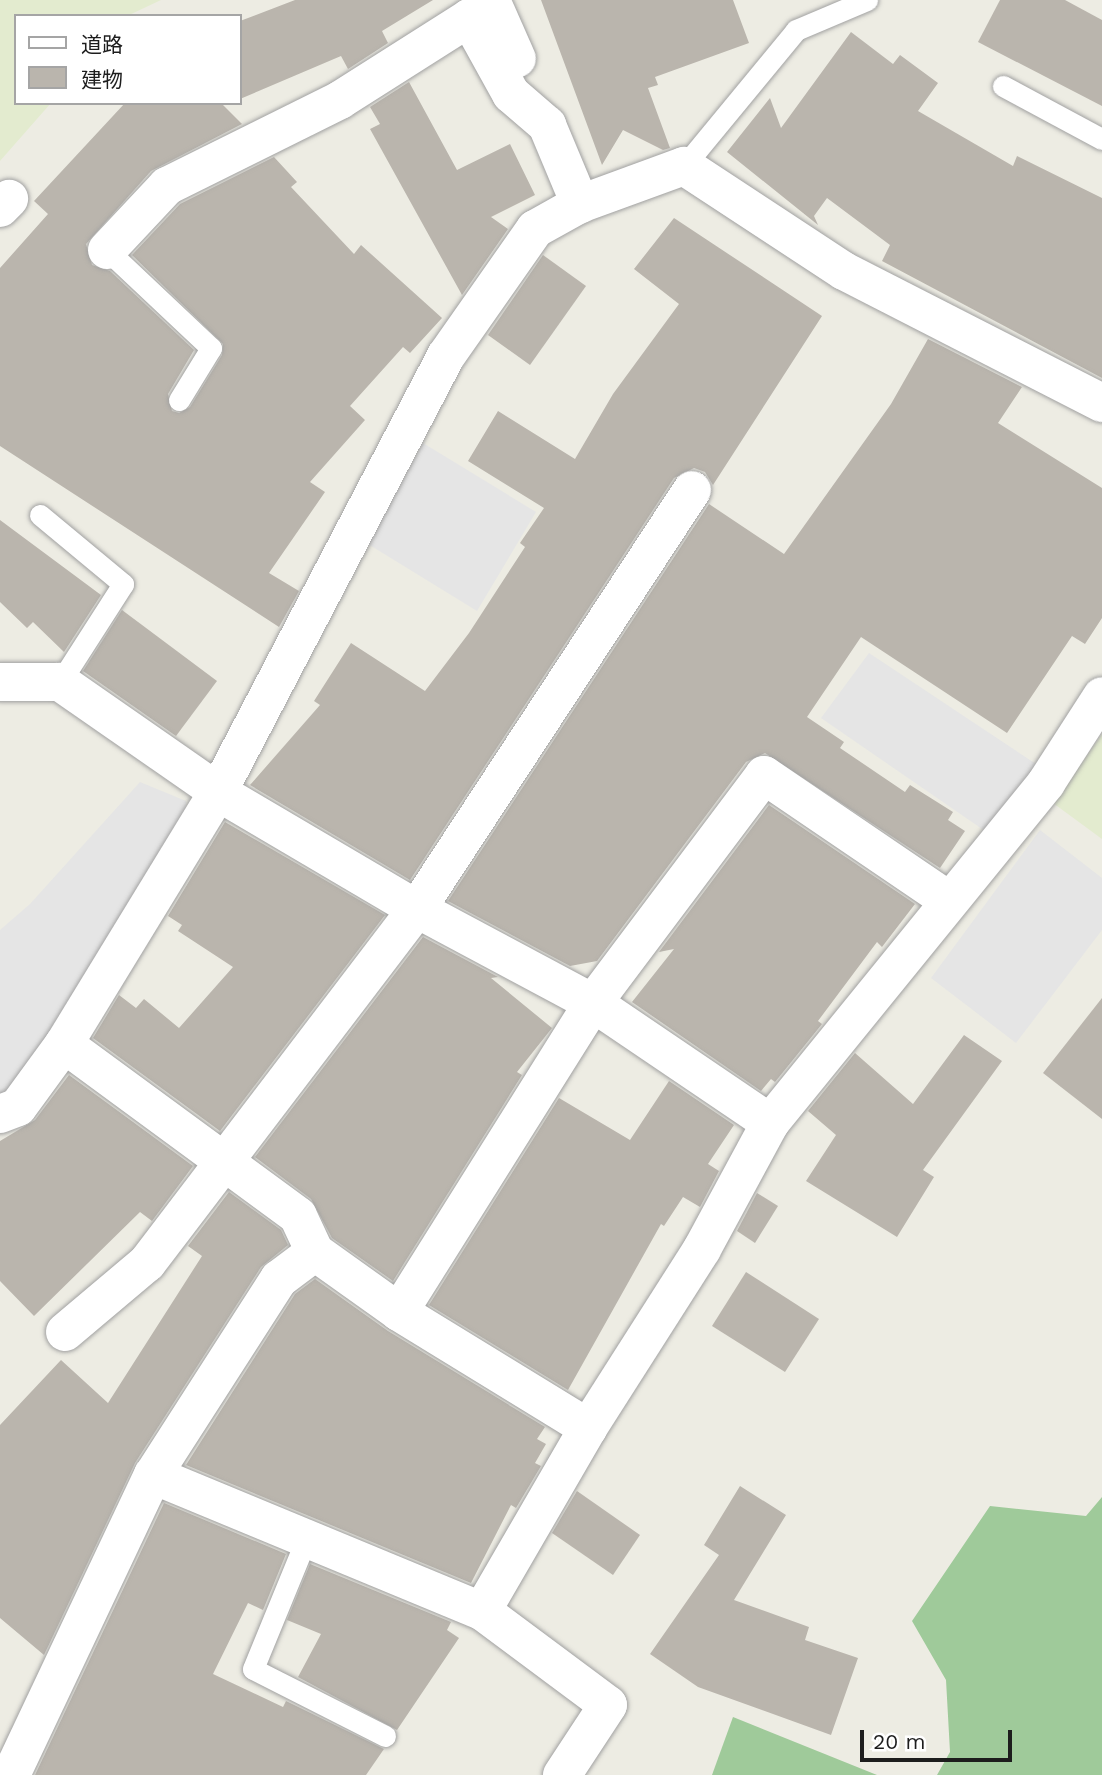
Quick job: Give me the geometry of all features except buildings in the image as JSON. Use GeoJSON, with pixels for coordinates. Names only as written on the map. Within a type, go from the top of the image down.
{"type":"FeatureCollection","features":[{"type":"Feature","properties":{"kind":"street"},"geometry":{"type":"LineString","coordinates":[[491,0],[580,204]]}},
{"type":"Feature","properties":{"kind":"street"},"geometry":{"type":"LineString","coordinates":[[107,250],[167,186],[340,100],[469,18],[511,94],[547,125]]}},
{"type":"Feature","properties":{"kind":"street"},"geometry":{"type":"LineString","coordinates":[[0,1114],[18,1107],[64,1044],[218,792],[446,356],[535,229],[580,204],[684,166],[844,271],[1102,403]]}},
{"type":"Feature","properties":{"kind":"street"},"geometry":{"type":"LineString","coordinates":[[65,1332],[147,1263],[417,909],[692,489]]}},
{"type":"Feature","properties":{"kind":"street"},"geometry":{"type":"LineString","coordinates":[[0,682],[60,682],[218,792],[417,909],[593,1003],[770,1123]]}},
{"type":"Feature","properties":{"kind":"street"},"geometry":{"type":"LineString","coordinates":[[482,1611],[588,1428],[702,1249],[770,1123],[948,900],[1046,783],[1102,696]]}},
{"type":"Feature","properties":{"kind":"street"},"geometry":{"type":"LineString","coordinates":[[399,1312],[593,1003],[764,775],[948,900]]}},
{"type":"Feature","properties":{"kind":"street"},"geometry":{"type":"LineString","coordinates":[[64,1044],[298,1216],[315,1252],[399,1312],[588,1428]]}},
{"type":"Feature","properties":{"kind":"street"},"geometry":{"type":"LineString","coordinates":[[11,1775],[153,1475],[279,1279],[315,1252]]}},
{"type":"Feature","properties":{"kind":"street"},"geometry":{"type":"LineString","coordinates":[[153,1475],[305,1542],[482,1611],[608,1705],[562,1775]]}},
{"type":"Feature","properties":{"kind":"lane"},"geometry":{"type":"LineString","coordinates":[[684,166],[796,30],[867,0]]}},
{"type":"Feature","properties":{"kind":"lane"},"geometry":{"type":"LineString","coordinates":[[1003,86],[1102,139]]}},
{"type":"Feature","properties":{"kind":"lane"},"geometry":{"type":"LineString","coordinates":[[107,250],[211,348],[179,400]]}},
{"type":"Feature","properties":{"kind":"lane"},"geometry":{"type":"LineString","coordinates":[[40,515],[123,584],[60,682]]}},
{"type":"Feature","properties":{"kind":"lane"},"geometry":{"type":"LineString","coordinates":[[305,1542],[253,1669],[385,1736]]}},
{"type":"Feature","properties":{"kind":"green space"},"geometry":{"type":"Polygon","coordinates":[[[0,0],[161,0],[131,14],[14,14],[14,105],[49,105],[0,161],[0,0]]]}},
{"type":"Feature","properties":{"kind":"green space"},"geometry":{"type":"Polygon","coordinates":[[[1102,734],[1102,839],[1053,803],[1102,734]]]}},
{"type":"Feature","properties":{"kind":"green space"},"geometry":{"type":"Polygon","coordinates":[[[1102,1497],[1102,1775],[937,1775],[950,1752],[946,1680],[912,1621],[990,1506],[1086,1516],[1102,1497]]]}},
{"type":"Feature","properties":{"kind":"green space"},"geometry":{"type":"Polygon","coordinates":[[[733,1717],[877,1775],[712,1775],[733,1717]]]}},
{"type":"Feature","properties":{"kind":"shaded area"},"geometry":{"type":"Polygon","coordinates":[[[423,443],[536,512],[477,611],[368,544],[423,443]]]}},
{"type":"Feature","properties":{"kind":"shaded area"},"geometry":{"type":"Polygon","coordinates":[[[869,653],[1039,766],[985,831],[821,718],[869,653]]]}},
{"type":"Feature","properties":{"kind":"shaded area"},"geometry":{"type":"Polygon","coordinates":[[[140,782],[186,801],[187,819],[49,1035],[9,1090],[0,1095],[0,930],[30,904],[140,782]]]}},
{"type":"Feature","properties":{"kind":"shaded area"},"geometry":{"type":"Polygon","coordinates":[[[1040,830],[1102,878],[1102,930],[1016,1043],[931,978],[1040,830]]]}}]}
